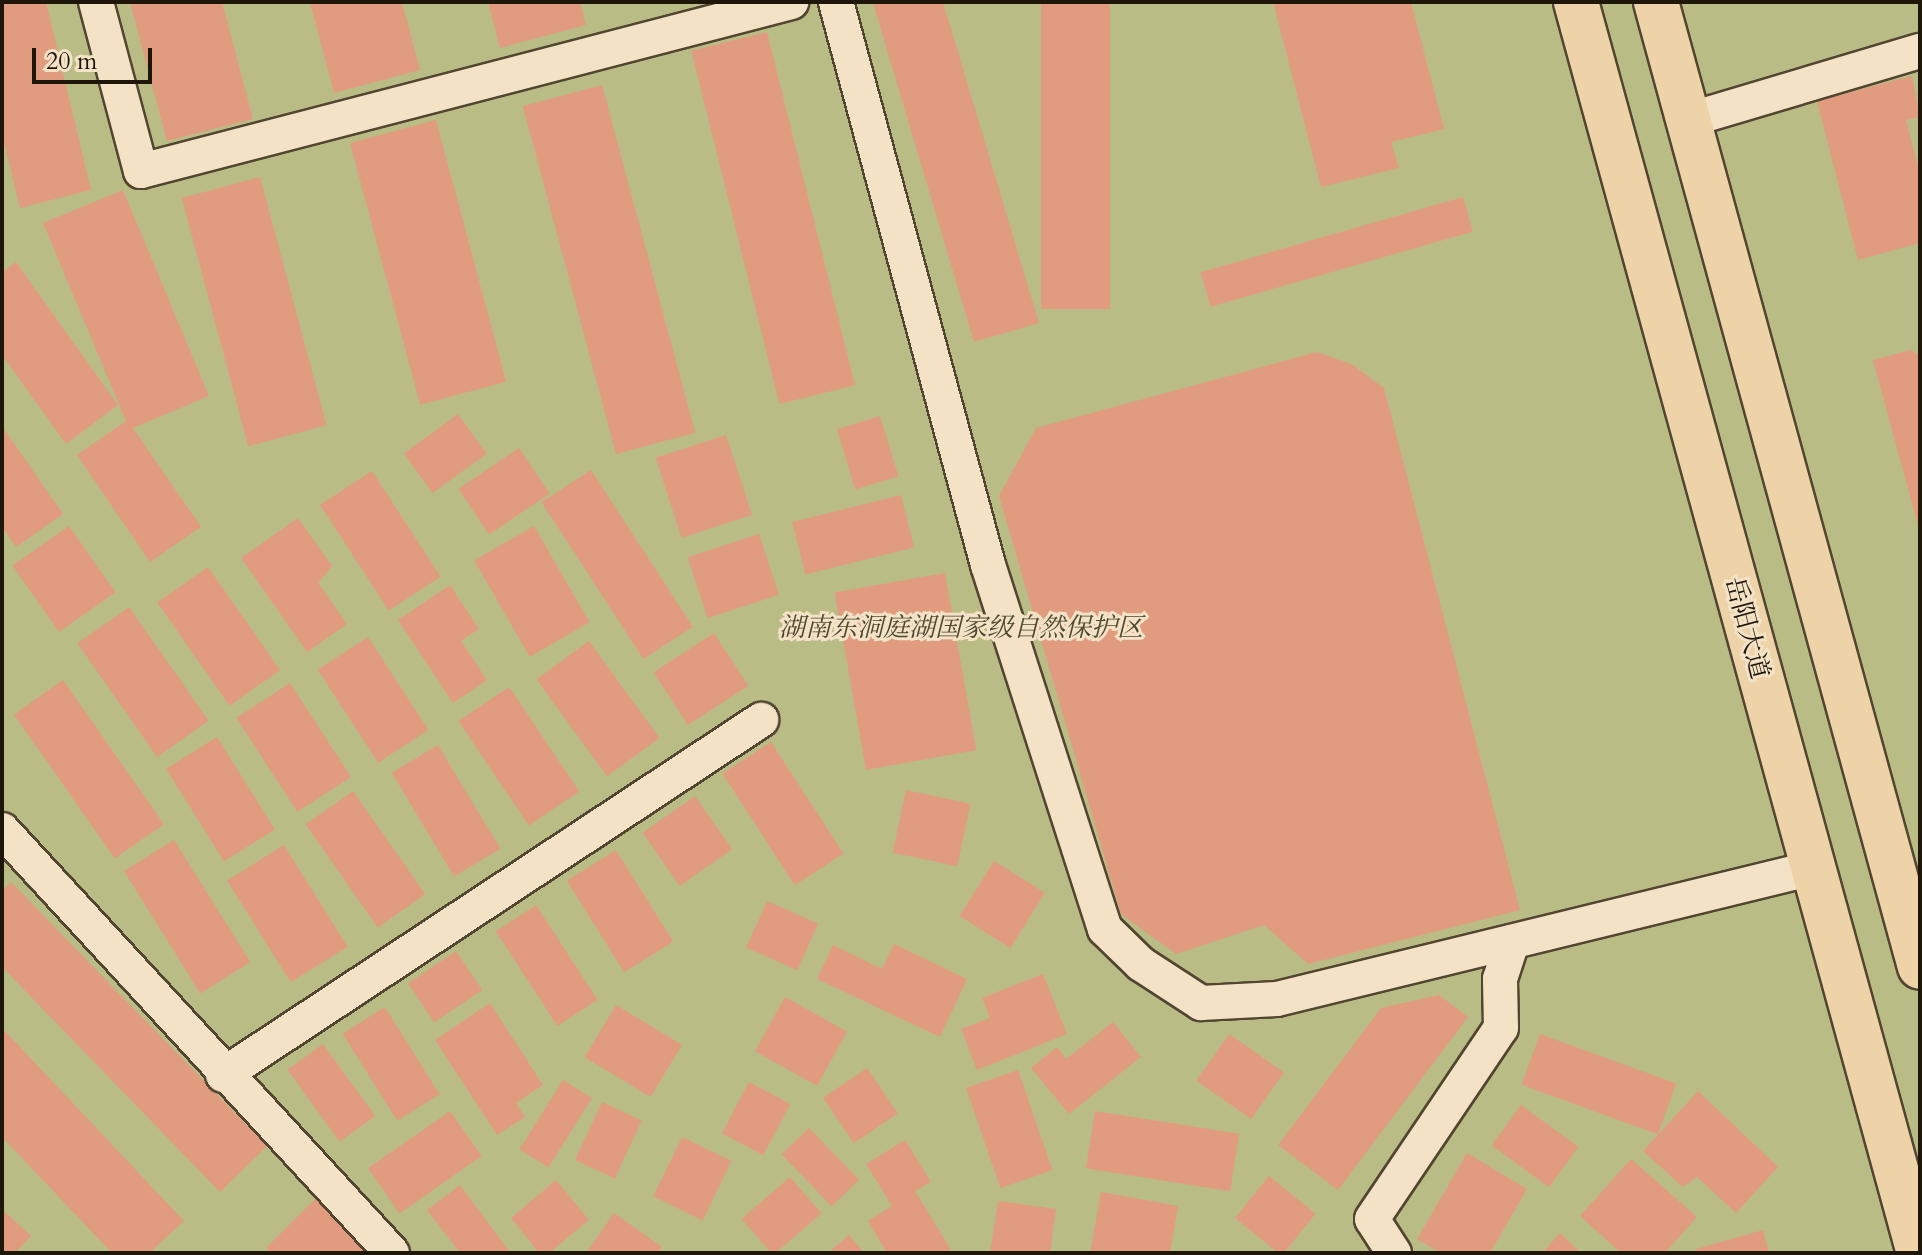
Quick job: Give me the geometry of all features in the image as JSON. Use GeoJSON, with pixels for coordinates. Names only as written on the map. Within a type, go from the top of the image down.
{"type":"FeatureCollection","features":[{"type":"Feature","properties":{"kind":"main road","name":"岳阳大道"},"geometry":{"type":"LineString","coordinates":[[1576,2],[1919,1253]]}},
{"type":"Feature","properties":{"kind":"main road"},"geometry":{"type":"LineString","coordinates":[[1656,2],[1920,967]]}},
{"type":"Feature","properties":{"kind":"street"},"geometry":{"type":"LineString","coordinates":[[96,2],[141,171],[791,2]]}},
{"type":"Feature","properties":{"kind":"street"},"geometry":{"type":"LineString","coordinates":[[836,2],[988,565],[1105,929],[1141,964],[1201,1003],[1277,999],[1813,868]]}},
{"type":"Feature","properties":{"kind":"street"},"geometry":{"type":"LineString","coordinates":[[1688,120],[1920,51]]}},
{"type":"Feature","properties":{"kind":"street"},"geometry":{"type":"LineString","coordinates":[[223,1075],[761,720]]}},
{"type":"Feature","properties":{"kind":"street"},"geometry":{"type":"LineString","coordinates":[[2,830],[223,1075],[392,1253]]}},
{"type":"Feature","properties":{"kind":"street"},"geometry":{"type":"LineString","coordinates":[[1394,1253],[1372,1219],[1501,1028],[1500,979],[1512,942]]}},
{"type":"Feature","properties":{"kind":"green space","name":"湖南东洞庭湖国家级自然保护区"},"geometry":{"type":"Polygon","coordinates":[[[2,2],[1920,2],[1920,1253],[2,1253],[2,2]]]}},
{"type":"Feature","properties":{"kind":"building"},"geometry":{"type":"Polygon","coordinates":[[[2,2],[46,2],[91,190],[20,208],[2,134],[2,2]]]}},
{"type":"Feature","properties":{"kind":"building"},"geometry":{"type":"Polygon","coordinates":[[[130,2],[222,2],[253,119],[167,141],[130,2]]]}},
{"type":"Feature","properties":{"kind":"building"},"geometry":{"type":"Polygon","coordinates":[[[310,2],[402,2],[420,70],[334,93],[310,2]]]}},
{"type":"Feature","properties":{"kind":"building"},"geometry":{"type":"Polygon","coordinates":[[[488,2],[580,2],[586,25],[500,48],[488,2]]]}},
{"type":"Feature","properties":{"kind":"building"},"geometry":{"type":"Polygon","coordinates":[[[943,2],[1039,323],[974,342],[873,3],[943,2]]]}},
{"type":"Feature","properties":{"kind":"building"},"geometry":{"type":"Polygon","coordinates":[[[1041,2],[1110,2],[1110,309],[1041,309],[1041,2]]]}},
{"type":"Feature","properties":{"kind":"building"},"geometry":{"type":"Polygon","coordinates":[[[1273,2],[1411,2],[1444,129],[1391,142],[1399,168],[1321,187],[1273,2]]]}},
{"type":"Feature","properties":{"kind":"building"},"geometry":{"type":"Polygon","coordinates":[[[767,32],[855,385],[779,404],[691,51],[767,32]]]}},
{"type":"Feature","properties":{"kind":"building"},"geometry":{"type":"Polygon","coordinates":[[[1912,76],[1920,117],[1906,120],[1920,174],[1920,243],[1858,260],[1817,101],[1912,76]]]}},
{"type":"Feature","properties":{"kind":"building"},"geometry":{"type":"Polygon","coordinates":[[[602,85],[695,433],[616,454],[523,106],[602,85]]]}},
{"type":"Feature","properties":{"kind":"building"},"geometry":{"type":"Polygon","coordinates":[[[436,120],[506,382],[420,405],[350,143],[436,120]]]}},
{"type":"Feature","properties":{"kind":"building"},"geometry":{"type":"Polygon","coordinates":[[[260,177],[327,425],[248,446],[182,198],[260,177]]]}},
{"type":"Feature","properties":{"kind":"building"},"geometry":{"type":"Polygon","coordinates":[[[123,190],[209,396],[133,428],[201,527],[150,562],[77,455],[126,421],[43,223],[123,190]]]}},
{"type":"Feature","properties":{"kind":"building"},"geometry":{"type":"Polygon","coordinates":[[[1463,197],[1473,232],[1210,307],[1201,272],[1463,197]]]}},
{"type":"Feature","properties":{"kind":"building"},"geometry":{"type":"Polygon","coordinates":[[[16,262],[118,405],[66,444],[2,355],[2,272],[16,262]]]}},
{"type":"Feature","properties":{"kind":"building"},"geometry":{"type":"Polygon","coordinates":[[[1911,350],[1920,356],[1919,529],[1873,360],[1911,350]]]}},
{"type":"Feature","properties":{"kind":"building"},"geometry":{"type":"Polygon","coordinates":[[[1317,352],[1351,364],[1384,388],[1520,910],[1308,964],[1264,925],[1176,954],[1121,914],[999,496],[1036,428],[1317,352]]]}},
{"type":"Feature","properties":{"kind":"building"},"geometry":{"type":"Polygon","coordinates":[[[458,414],[487,454],[433,493],[404,453],[458,414]]]}},
{"type":"Feature","properties":{"kind":"building"},"geometry":{"type":"Polygon","coordinates":[[[880,416],[898,476],[855,489],[837,429],[880,416]]]}},
{"type":"Feature","properties":{"kind":"building"},"geometry":{"type":"Polygon","coordinates":[[[2,426],[63,514],[16,547],[2,527],[2,426]]]}},
{"type":"Feature","properties":{"kind":"building"},"geometry":{"type":"Polygon","coordinates":[[[726,435],[752,515],[682,538],[656,458],[726,435]]]}},
{"type":"Feature","properties":{"kind":"building"},"geometry":{"type":"Polygon","coordinates":[[[519,448],[550,494],[489,534],[458,489],[519,448]]]}},
{"type":"Feature","properties":{"kind":"building"},"geometry":{"type":"Polygon","coordinates":[[[591,470],[693,627],[643,659],[542,502],[591,470]]]}},
{"type":"Feature","properties":{"kind":"building"},"geometry":{"type":"Polygon","coordinates":[[[372,471],[441,577],[389,610],[320,505],[372,471]]]}},
{"type":"Feature","properties":{"kind":"building"},"geometry":{"type":"Polygon","coordinates":[[[901,495],[914,547],[805,574],[792,522],[901,495]]]}},
{"type":"Feature","properties":{"kind":"building"},"geometry":{"type":"Polygon","coordinates":[[[298,518],[332,566],[318,583],[347,624],[307,652],[241,558],[298,518]]]}},
{"type":"Feature","properties":{"kind":"building"},"geometry":{"type":"Polygon","coordinates":[[[69,526],[115,592],[59,632],[12,566],[69,526]]]}},
{"type":"Feature","properties":{"kind":"building"},"geometry":{"type":"Polygon","coordinates":[[[534,526],[590,622],[530,657],[474,560],[534,526]]]}},
{"type":"Feature","properties":{"kind":"building"},"geometry":{"type":"Polygon","coordinates":[[[759,534],[779,595],[707,618],[688,557],[759,534]]]}},
{"type":"Feature","properties":{"kind":"building"},"geometry":{"type":"Polygon","coordinates":[[[208,567],[280,670],[229,706],[157,603],[208,567]]]}},
{"type":"Feature","properties":{"kind":"building"},"geometry":{"type":"Polygon","coordinates":[[[945,573],[976,750],[866,770],[835,592],[945,573]]]}},
{"type":"Feature","properties":{"kind":"building"},"geometry":{"type":"Polygon","coordinates":[[[450,585],[479,629],[461,641],[487,680],[453,703],[398,620],[450,585]]]}},
{"type":"Feature","properties":{"kind":"building"},"geometry":{"type":"Polygon","coordinates":[[[129,607],[209,721],[157,757],[77,643],[129,607]]]}},
{"type":"Feature","properties":{"kind":"building"},"geometry":{"type":"Polygon","coordinates":[[[714,633],[748,686],[688,725],[654,672],[714,633]]]}},
{"type":"Feature","properties":{"kind":"building"},"geometry":{"type":"Polygon","coordinates":[[[368,637],[428,730],[378,763],[318,670],[368,637]]]}},
{"type":"Feature","properties":{"kind":"building"},"geometry":{"type":"Polygon","coordinates":[[[589,641],[660,738],[607,776],[536,679],[589,641]]]}},
{"type":"Feature","properties":{"kind":"building"},"geometry":{"type":"Polygon","coordinates":[[[63,680],[164,824],[115,859],[14,714],[63,680]]]}},
{"type":"Feature","properties":{"kind":"building"},"geometry":{"type":"Polygon","coordinates":[[[290,683],[351,777],[297,812],[236,718],[290,683]]]}},
{"type":"Feature","properties":{"kind":"building"},"geometry":{"type":"Polygon","coordinates":[[[509,687],[579,791],[529,826],[458,721],[509,687]]]}},
{"type":"Feature","properties":{"kind":"building"},"geometry":{"type":"Polygon","coordinates":[[[217,737],[275,829],[224,861],[166,769],[217,737]]]}},
{"type":"Feature","properties":{"kind":"building"},"geometry":{"type":"Polygon","coordinates":[[[771,742],[843,854],[795,885],[722,774],[771,742]]]}},
{"type":"Feature","properties":{"kind":"building"},"geometry":{"type":"Polygon","coordinates":[[[438,745],[500,849],[454,877],[392,773],[438,745]]]}},
{"type":"Feature","properties":{"kind":"building"},"geometry":{"type":"Polygon","coordinates":[[[906,790],[971,804],[957,866],[893,853],[906,790]]]}},
{"type":"Feature","properties":{"kind":"building"},"geometry":{"type":"Polygon","coordinates":[[[353,791],[425,894],[378,927],[305,824],[353,791]]]}},
{"type":"Feature","properties":{"kind":"building"},"geometry":{"type":"Polygon","coordinates":[[[695,796],[732,849],[680,886],[643,833],[695,796]]]}},
{"type":"Feature","properties":{"kind":"building"},"geometry":{"type":"Polygon","coordinates":[[[174,840],[250,962],[200,993],[124,871],[174,840]]]}},
{"type":"Feature","properties":{"kind":"building"},"geometry":{"type":"Polygon","coordinates":[[[284,845],[348,947],[291,982],[227,881],[284,845]]]}},
{"type":"Feature","properties":{"kind":"building"},"geometry":{"type":"Polygon","coordinates":[[[616,850],[673,942],[624,972],[567,881],[616,850]]]}},
{"type":"Feature","properties":{"kind":"building"},"geometry":{"type":"Polygon","coordinates":[[[994,861],[1045,893],[1010,948],[960,916],[994,861]]]}},
{"type":"Feature","properties":{"kind":"building"},"geometry":{"type":"Polygon","coordinates":[[[11,882],[267,1146],[220,1192],[2,967],[2,891],[11,882]]]}},
{"type":"Feature","properties":{"kind":"building"},"geometry":{"type":"Polygon","coordinates":[[[767,901],[818,924],[797,970],[746,948],[767,901]]]}},
{"type":"Feature","properties":{"kind":"building"},"geometry":{"type":"Polygon","coordinates":[[[536,905],[598,1000],[557,1026],[496,931],[536,905]]]}},
{"type":"Feature","properties":{"kind":"building"},"geometry":{"type":"Polygon","coordinates":[[[894,944],[967,979],[940,1037],[817,979],[833,945],[882,969],[894,944]]]}},
{"type":"Feature","properties":{"kind":"building"},"geometry":{"type":"Polygon","coordinates":[[[456,951],[482,990],[434,1022],[408,983],[456,951]]]}},
{"type":"Feature","properties":{"kind":"building"},"geometry":{"type":"Polygon","coordinates":[[[1043,974],[1067,1034],[977,1070],[961,1029],[990,1018],[982,998],[1043,974]]]}},
{"type":"Feature","properties":{"kind":"building"},"geometry":{"type":"Polygon","coordinates":[[[1439,995],[1468,1017],[1338,1190],[1278,1145],[1381,1008],[1439,995]]]}},
{"type":"Feature","properties":{"kind":"building"},"geometry":{"type":"Polygon","coordinates":[[[785,997],[847,1031],[817,1086],[755,1051],[785,997]]]}},
{"type":"Feature","properties":{"kind":"building"},"geometry":{"type":"Polygon","coordinates":[[[490,1003],[543,1085],[516,1103],[525,1117],[497,1135],[435,1040],[490,1003]]]}},
{"type":"Feature","properties":{"kind":"building"},"geometry":{"type":"Polygon","coordinates":[[[616,1005],[682,1045],[651,1097],[585,1057],[616,1005]]]}},
{"type":"Feature","properties":{"kind":"building"},"geometry":{"type":"Polygon","coordinates":[[[385,1007],[440,1094],[397,1121],[343,1033],[385,1007]]]}},
{"type":"Feature","properties":{"kind":"building"},"geometry":{"type":"Polygon","coordinates":[[[1113,1022],[1141,1057],[1069,1114],[1031,1068],[1057,1047],[1066,1059],[1113,1022]]]}},
{"type":"Feature","properties":{"kind":"building"},"geometry":{"type":"Polygon","coordinates":[[[2,1028],[184,1221],[149,1253],[112,1253],[2,1137],[2,1028]]]}},
{"type":"Feature","properties":{"kind":"building"},"geometry":{"type":"Polygon","coordinates":[[[1229,1034],[1284,1072],[1251,1119],[1196,1081],[1229,1034]]]}},
{"type":"Feature","properties":{"kind":"building"},"geometry":{"type":"Polygon","coordinates":[[[1540,1034],[1676,1084],[1658,1134],[1522,1085],[1540,1034]]]}},
{"type":"Feature","properties":{"kind":"building"},"geometry":{"type":"Polygon","coordinates":[[[323,1044],[375,1116],[340,1142],[287,1070],[323,1044]]]}},
{"type":"Feature","properties":{"kind":"building"},"geometry":{"type":"Polygon","coordinates":[[[867,1068],[898,1114],[854,1143],[823,1098],[867,1068]]]}},
{"type":"Feature","properties":{"kind":"building"},"geometry":{"type":"Polygon","coordinates":[[[1018,1070],[1053,1170],[1001,1188],[966,1088],[1018,1070]]]}},
{"type":"Feature","properties":{"kind":"building"},"geometry":{"type":"Polygon","coordinates":[[[563,1080],[592,1098],[548,1168],[520,1150],[563,1080]]]}},
{"type":"Feature","properties":{"kind":"building"},"geometry":{"type":"Polygon","coordinates":[[[749,1082],[790,1104],[763,1155],[722,1133],[749,1082]]]}},
{"type":"Feature","properties":{"kind":"building"},"geometry":{"type":"Polygon","coordinates":[[[1698,1091],[1778,1167],[1736,1213],[1697,1177],[1683,1187],[1643,1151],[1698,1091]]]}},
{"type":"Feature","properties":{"kind":"building"},"geometry":{"type":"Polygon","coordinates":[[[602,1102],[642,1121],[615,1179],[575,1160],[602,1102]]]}},
{"type":"Feature","properties":{"kind":"building"},"geometry":{"type":"Polygon","coordinates":[[[1521,1105],[1578,1147],[1549,1187],[1492,1145],[1521,1105]]]}},
{"type":"Feature","properties":{"kind":"building"},"geometry":{"type":"Polygon","coordinates":[[[450,1111],[482,1156],[400,1213],[368,1168],[450,1111]]]}},
{"type":"Feature","properties":{"kind":"building"},"geometry":{"type":"Polygon","coordinates":[[[1095,1111],[1239,1134],[1230,1191],[1086,1168],[1095,1111]]]}},
{"type":"Feature","properties":{"kind":"building"},"geometry":{"type":"Polygon","coordinates":[[[809,1128],[859,1180],[832,1206],[782,1154],[809,1128]]]}},
{"type":"Feature","properties":{"kind":"building"},"geometry":{"type":"Polygon","coordinates":[[[682,1137],[731,1161],[703,1220],[653,1196],[682,1137]]]}},
{"type":"Feature","properties":{"kind":"building"},"geometry":{"type":"Polygon","coordinates":[[[905,1140],[931,1182],[915,1191],[951,1250],[945,1253],[887,1253],[868,1221],[892,1206],[866,1164],[905,1140]]]}},
{"type":"Feature","properties":{"kind":"building"},"geometry":{"type":"Polygon","coordinates":[[[1467,1153],[1527,1189],[1490,1253],[1441,1253],[1417,1239],[1467,1153]]]}},
{"type":"Feature","properties":{"kind":"building"},"geometry":{"type":"Polygon","coordinates":[[[1631,1159],[1697,1217],[1665,1253],[1621,1253],[1580,1216],[1631,1159]]]}},
{"type":"Feature","properties":{"kind":"building"},"geometry":{"type":"Polygon","coordinates":[[[1269,1176],[1316,1214],[1284,1253],[1278,1253],[1235,1218],[1269,1176]]]}},
{"type":"Feature","properties":{"kind":"building"},"geometry":{"type":"Polygon","coordinates":[[[790,1177],[821,1213],[776,1253],[771,1253],[742,1219],[790,1177]]]}},
{"type":"Feature","properties":{"kind":"building"},"geometry":{"type":"Polygon","coordinates":[[[556,1180],[589,1220],[549,1253],[539,1253],[511,1218],[556,1180]]]}},
{"type":"Feature","properties":{"kind":"building"},"geometry":{"type":"Polygon","coordinates":[[[460,1185],[511,1253],[460,1253],[427,1210],[460,1185]]]}},
{"type":"Feature","properties":{"kind":"building"},"geometry":{"type":"Polygon","coordinates":[[[1101,1192],[1178,1206],[1170,1253],[1090,1253],[1101,1192]]]}},
{"type":"Feature","properties":{"kind":"building"},"geometry":{"type":"Polygon","coordinates":[[[318,1196],[374,1253],[271,1253],[266,1248],[318,1196]]]}},
{"type":"Feature","properties":{"kind":"building"},"geometry":{"type":"Polygon","coordinates":[[[998,1201],[1056,1209],[1050,1253],[990,1253],[998,1201]]]}},
{"type":"Feature","properties":{"kind":"building"},"geometry":{"type":"Polygon","coordinates":[[[2,1209],[31,1236],[15,1253],[2,1253],[2,1209]]]}},
{"type":"Feature","properties":{"kind":"building"},"geometry":{"type":"Polygon","coordinates":[[[614,1213],[662,1247],[658,1253],[586,1253],[614,1213]]]}},
{"type":"Feature","properties":{"kind":"building"},"geometry":{"type":"Polygon","coordinates":[[[1763,1230],[1769,1253],[1697,1253],[1696,1249],[1763,1230]]]}},
{"type":"Feature","properties":{"kind":"building"},"geometry":{"type":"Polygon","coordinates":[[[1560,1233],[1581,1253],[1542,1253],[1560,1233]]]}},
{"type":"Feature","properties":{"kind":"building"},"geometry":{"type":"Polygon","coordinates":[[[849,1235],[864,1253],[828,1253],[849,1235]]]}}]}
